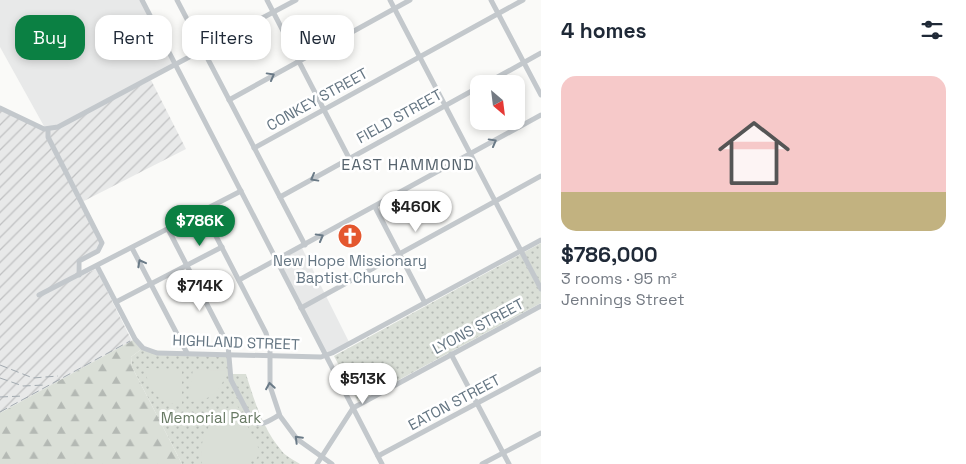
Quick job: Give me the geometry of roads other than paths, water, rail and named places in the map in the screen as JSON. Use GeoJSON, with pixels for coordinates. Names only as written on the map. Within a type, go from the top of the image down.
{"type":"FeatureCollection","features":[{"type":"Feature","properties":{"kind":"street"},"geometry":{"type":"LineString","coordinates":[[142,0],[382,464]]}},
{"type":"Feature","properties":{"kind":"street"},"geometry":{"type":"LineString","coordinates":[[267,0],[349,158]]}},
{"type":"Feature","properties":{"kind":"street"},"geometry":{"type":"LineString","coordinates":[[269,15],[296,0]]}},
{"type":"Feature","properties":{"kind":"street"},"geometry":{"type":"LineString","coordinates":[[390,0],[541,289]]}},
{"type":"Feature","properties":{"kind":"street"},"geometry":{"type":"LineString","coordinates":[[228,100],[410,0]]}},
{"type":"Feature","properties":{"kind":"street"},"geometry":{"type":"LineString","coordinates":[[491,0],[541,95]]}},
{"type":"Feature","properties":{"kind":"street","name":"CONKEY STREET"},"geometry":{"type":"LineString","coordinates":[[254,148],[523,0]]}},
{"type":"Feature","properties":{"kind":"street"},"geometry":{"type":"LineString","coordinates":[[180,1],[186,15]]}},
{"type":"Feature","properties":{"kind":"street"},"geometry":{"type":"LineString","coordinates":[[500,75],[541,53]]}},
{"type":"Feature","properties":{"kind":"street"},"geometry":{"type":"LineString","coordinates":[[0,108],[48,130],[58,127],[187,60]]}},
{"type":"Feature","properties":{"kind":"street"},"geometry":{"type":"LineString","coordinates":[[208,60],[305,245]]}},
{"type":"Feature","properties":{"kind":"street","name":"FIELD STREET"},"geometry":{"type":"LineString","coordinates":[[280,197],[470,92]]}},
{"type":"Feature","properties":{"kind":"street"},"geometry":{"type":"LineString","coordinates":[[239,280],[277,261],[541,115]]}},
{"type":"Feature","properties":{"kind":"street"},"geometry":{"type":"LineString","coordinates":[[48,130],[48,137],[102,243],[98,251],[78,261],[79,275]]}},
{"type":"Feature","properties":{"kind":"street"},"geometry":{"type":"LineString","coordinates":[[301,308],[541,176]]}},
{"type":"Feature","properties":{"kind":"street"},"geometry":{"type":"LineString","coordinates":[[39,295],[241,191]]}},
{"type":"Feature","properties":{"kind":"street"},"geometry":{"type":"LineString","coordinates":[[375,207],[425,303]]}},
{"type":"Feature","properties":{"kind":"street"},"geometry":{"type":"LineString","coordinates":[[203,210],[266,333],[270,386],[279,415],[298,439],[332,464]]}},
{"type":"Feature","properties":{"kind":"street"},"geometry":{"type":"LineString","coordinates":[[168,229],[228,345],[231,380],[252,421],[260,424],[279,415]]}},
{"type":"Feature","properties":{"kind":"street","name":"HIGHLAND STREET"},"geometry":{"type":"LineString","coordinates":[[116,302],[135,339],[143,348],[157,353],[269,356],[326,355],[541,240]]}},
{"type":"Feature","properties":{"kind":"street"},"geometry":{"type":"LineString","coordinates":[[96,266],[116,302],[222,247]]}},
{"type":"Feature","properties":{"kind":"street"},"geometry":{"type":"LineString","coordinates":[[132,248],[187,353]]}},
{"type":"Feature","properties":{"kind":"street","name":"LYONS STREET"},"geometry":{"type":"LineString","coordinates":[[317,464],[353,408],[541,306]]}},
{"type":"Feature","properties":{"kind":"street"},"geometry":{"type":"LineString","coordinates":[[451,354],[509,464]]}},
{"type":"Feature","properties":{"kind":"street","name":"EATON STREET"},"geometry":{"type":"LineString","coordinates":[[378,456],[541,369]]}},
{"type":"Feature","properties":{"kind":"street"},"geometry":{"type":"LineString","coordinates":[[482,464],[541,433]]}},
{"type":"Feature","properties":{"kind":"railway"},"geometry":{"type":"LineString","coordinates":[[0,412],[130,341]]}},
{"type":"Feature","properties":{"kind":"railway"},"geometry":{"type":"LineString","coordinates":[[0,365],[33,378],[58,376]]}},
{"type":"Feature","properties":{"kind":"railway"},"geometry":{"type":"LineString","coordinates":[[0,378],[23,386],[45,385]]}},
{"type":"Feature","properties":{"kind":"railway"},"geometry":{"type":"LineString","coordinates":[[0,397],[23,396]]}},
{"type":"Feature","properties":{"kind":"place","name":"New Hope Missionary Baptist Church"},"geometry":{"type":"Point","coordinates":[350,236]}},
{"type":"Feature","properties":{"kind":"district","name":"EAST HAMMOND"},"geometry":{"type":"Point","coordinates":[408,164]}},
{"type":"Feature","properties":{"kind":"park label","name":"Memorial Park"},"geometry":{"type":"Point","coordinates":[211,417]}}]}
